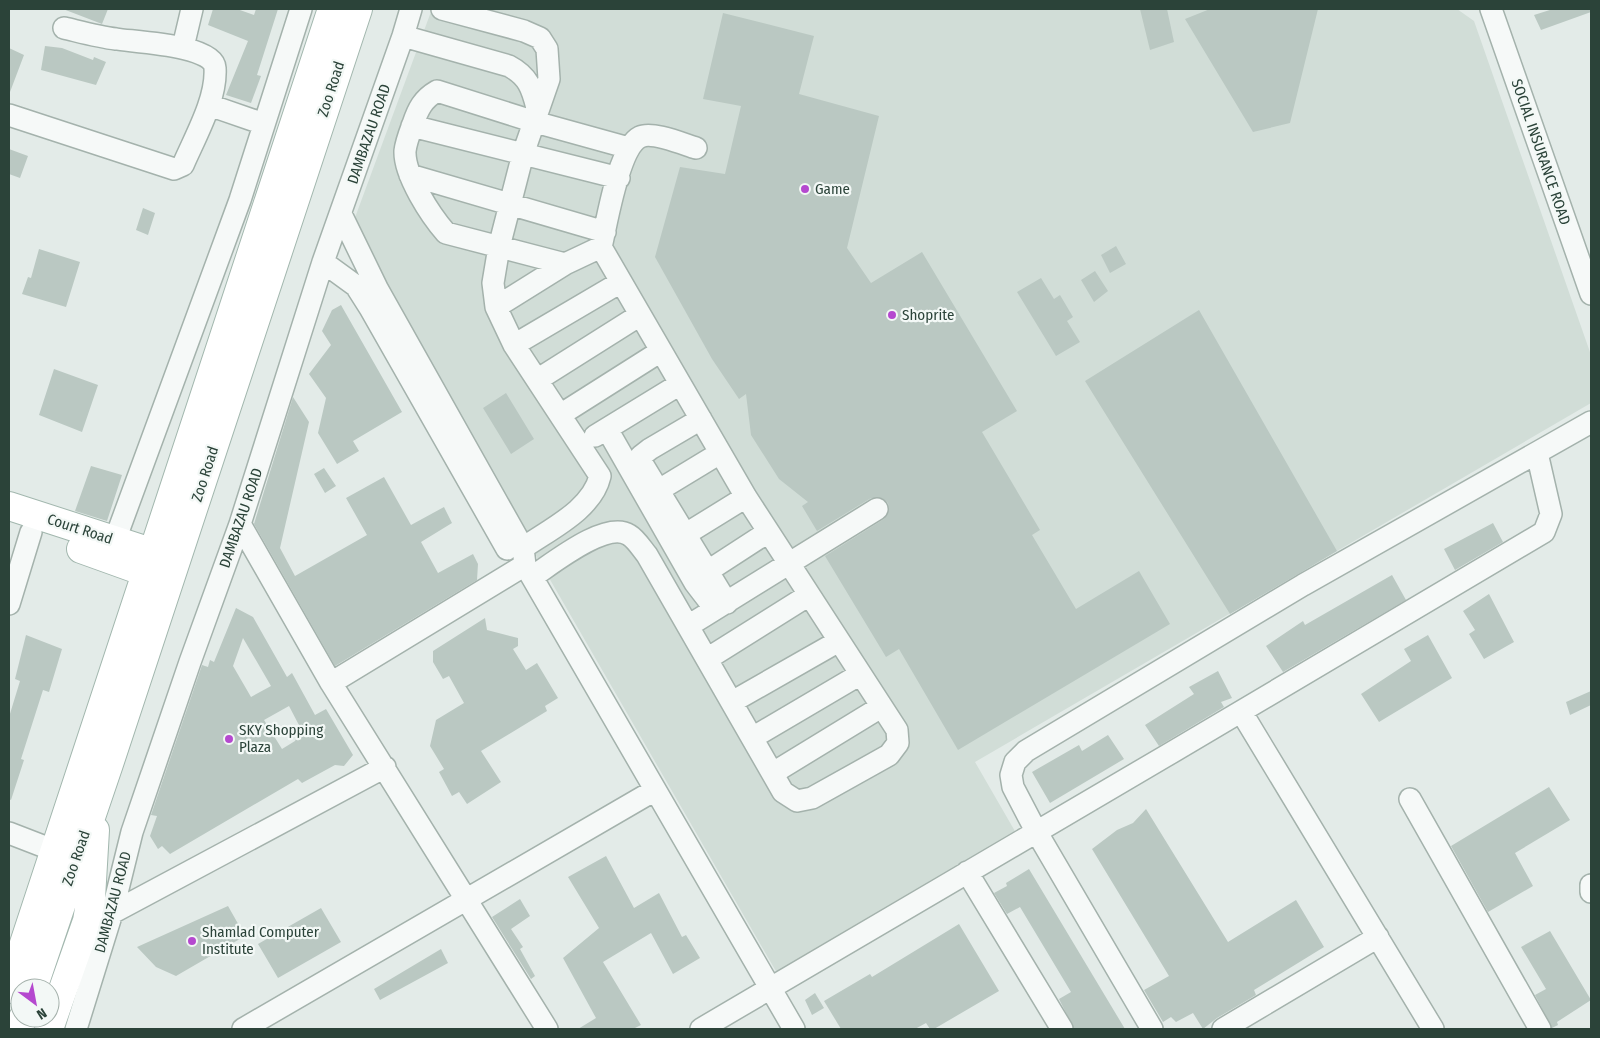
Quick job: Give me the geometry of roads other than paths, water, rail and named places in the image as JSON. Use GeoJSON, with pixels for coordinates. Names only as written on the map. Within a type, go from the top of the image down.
{"type":"FeatureCollection","features":[{"type":"Feature","properties":{"kind":"main road","name":"Zoo Road"},"geometry":{"type":"LineString","coordinates":[[29,933],[50,860],[332,9]]}},
{"type":"Feature","properties":{"kind":"main road","name":"Zoo Road"},"geometry":{"type":"LineString","coordinates":[[29,933],[96,802],[358,9]]}},
{"type":"Feature","properties":{"kind":"main road","name":"Court Road"},"geometry":{"type":"LineString","coordinates":[[9,506],[115,540],[148,562]]}},
{"type":"Feature","properties":{"kind":"main road","name":"Court Road"},"geometry":{"type":"LineString","coordinates":[[20,529],[148,562]]}},
{"type":"Feature","properties":{"kind":"main road"},"geometry":{"type":"LineString","coordinates":[[49,1029],[87,921],[91,898],[96,802]]}},
{"type":"Feature","properties":{"kind":"main road"},"geometry":{"type":"LineString","coordinates":[[29,933],[31,978]]}},
{"type":"Feature","properties":{"kind":"main road"},"geometry":{"type":"LineString","coordinates":[[9,989],[29,933]]}},
{"type":"Feature","properties":{"kind":"street"},"geometry":{"type":"LineString","coordinates":[[183,47],[192,9]]}},
{"type":"Feature","properties":{"kind":"street"},"geometry":{"type":"LineString","coordinates":[[115,540],[240,200],[302,9]]}},
{"type":"Feature","properties":{"kind":"street","name":"DAMBAZAU ROAD"},"geometry":{"type":"LineString","coordinates":[[76,1029],[112,913],[138,814],[240,524],[324,262],[411,9]]}},
{"type":"Feature","properties":{"kind":"street"},"geometry":{"type":"LineString","coordinates":[[442,9],[524,31],[540,38],[547,49],[548,78],[523,154],[499,247],[494,283],[496,307],[514,345],[600,476],[597,489],[586,503],[527,563]]}},
{"type":"Feature","properties":{"kind":"street","name":"SOCIAL INSURANCE ROAD"},"geometry":{"type":"LineString","coordinates":[[1491,9],[1584,251],[1591,294]]}},
{"type":"Feature","properties":{"kind":"street"},"geometry":{"type":"LineString","coordinates":[[9,115],[174,169],[183,165],[209,105],[215,66],[212,60],[183,47],[115,39],[64,28]]}},
{"type":"Feature","properties":{"kind":"street"},"geometry":{"type":"LineString","coordinates":[[403,36],[509,66],[521,73],[531,85],[536,115]]}},
{"type":"Feature","properties":{"kind":"street"},"geometry":{"type":"LineString","coordinates":[[565,264],[446,233],[436,222],[410,175],[405,151],[418,108],[424,100],[437,91],[536,115],[629,148]]}},
{"type":"Feature","properties":{"kind":"street"},"geometry":{"type":"LineString","coordinates":[[209,105],[264,124]]}},
{"type":"Feature","properties":{"kind":"street"},"geometry":{"type":"LineString","coordinates":[[412,126],[618,178]]}},
{"type":"Feature","properties":{"kind":"street"},"geometry":{"type":"LineString","coordinates":[[331,683],[527,563],[600,534],[615,530],[629,535],[647,556],[783,792],[797,801],[812,798],[889,755],[898,743],[897,730],[859,675],[720,453],[621,282],[603,240],[618,178],[629,148],[640,137],[652,135],[696,148]]}},
{"type":"Feature","properties":{"kind":"street"},"geometry":{"type":"LineString","coordinates":[[410,175],[509,203],[603,240]]}},
{"type":"Feature","properties":{"kind":"street"},"geometry":{"type":"LineString","coordinates":[[240,200],[266,208]]}},
{"type":"Feature","properties":{"kind":"street"},"geometry":{"type":"LineString","coordinates":[[341,214],[378,290],[527,563],[655,790],[794,1029]]}},
{"type":"Feature","properties":{"kind":"street"},"geometry":{"type":"LineString","coordinates":[[496,307],[603,240]]}},
{"type":"Feature","properties":{"kind":"street"},"geometry":{"type":"LineString","coordinates":[[324,262],[356,286],[510,554],[527,563]]}},
{"type":"Feature","properties":{"kind":"street"},"geometry":{"type":"LineString","coordinates":[[514,345],[621,282]]}},
{"type":"Feature","properties":{"kind":"street"},"geometry":{"type":"LineString","coordinates":[[538,380],[640,315]]}},
{"type":"Feature","properties":{"kind":"street"},"geometry":{"type":"LineString","coordinates":[[560,415],[661,350]]}},
{"type":"Feature","properties":{"kind":"street"},"geometry":{"type":"LineString","coordinates":[[175,376],[207,385]]}},
{"type":"Feature","properties":{"kind":"street"},"geometry":{"type":"LineString","coordinates":[[580,445],[680,384]]}},
{"type":"Feature","properties":{"kind":"street"},"geometry":{"type":"LineString","coordinates":[[701,419],[650,449],[642,456],[643,465],[708,571],[721,606]]}},
{"type":"Feature","properties":{"kind":"street"},"geometry":{"type":"LineString","coordinates":[[1152,1029],[1036,831],[1013,787],[1011,775],[1015,762],[1026,751],[1302,585],[1591,422]]}},
{"type":"Feature","properties":{"kind":"street"},"geometry":{"type":"LineString","coordinates":[[607,429],[695,583],[721,606]]}},
{"type":"Feature","properties":{"kind":"street"},"geometry":{"type":"LineString","coordinates":[[658,490],[720,453]]}},
{"type":"Feature","properties":{"kind":"street"},"geometry":{"type":"LineString","coordinates":[[701,1029],[1036,831],[1242,713],[1544,532],[1551,514],[1537,453]]}},
{"type":"Feature","properties":{"kind":"street"},"geometry":{"type":"LineString","coordinates":[[686,534],[746,497]]}},
{"type":"Feature","properties":{"kind":"street"},"geometry":{"type":"LineString","coordinates":[[688,626],[877,509]]}},
{"type":"Feature","properties":{"kind":"street"},"geometry":{"type":"LineString","coordinates":[[240,524],[331,683],[547,1029]]}},
{"type":"Feature","properties":{"kind":"street"},"geometry":{"type":"LineString","coordinates":[[9,604],[20,529]]}},
{"type":"Feature","properties":{"kind":"street"},"geometry":{"type":"LineString","coordinates":[[708,571],[768,532]]}},
{"type":"Feature","properties":{"kind":"street"},"geometry":{"type":"LineString","coordinates":[[707,659],[809,595]]}},
{"type":"Feature","properties":{"kind":"street"},"geometry":{"type":"LineString","coordinates":[[732,702],[839,641]]}},
{"type":"Feature","properties":{"kind":"street"},"geometry":{"type":"LineString","coordinates":[[752,738],[859,675]]}},
{"type":"Feature","properties":{"kind":"street"},"geometry":{"type":"LineString","coordinates":[[773,773],[881,707]]}},
{"type":"Feature","properties":{"kind":"street"},"geometry":{"type":"LineString","coordinates":[[1242,713],[1433,1029]]}},
{"type":"Feature","properties":{"kind":"street"},"geometry":{"type":"LineString","coordinates":[[112,913],[385,767]]}},
{"type":"Feature","properties":{"kind":"street"},"geometry":{"type":"LineString","coordinates":[[243,1029],[268,1023],[466,899],[655,790]]}},
{"type":"Feature","properties":{"kind":"street"},"geometry":{"type":"LineString","coordinates":[[1410,799],[1540,1029]]}},
{"type":"Feature","properties":{"kind":"street"},"geometry":{"type":"LineString","coordinates":[[9,834],[50,860]]}},
{"type":"Feature","properties":{"kind":"street"},"geometry":{"type":"LineString","coordinates":[[966,872],[1062,1029]]}},
{"type":"Feature","properties":{"kind":"street"},"geometry":{"type":"LineString","coordinates":[[1591,885],[1591,892]]}},
{"type":"Feature","properties":{"kind":"street"},"geometry":{"type":"LineString","coordinates":[[1223,1029],[1378,938]]}},
{"type":"Feature","properties":{"kind":"place","name":"Game"},"geometry":{"type":"Point","coordinates":[805,189]}},
{"type":"Feature","properties":{"kind":"place","name":"Shoprite"},"geometry":{"type":"Point","coordinates":[892,315]}},
{"type":"Feature","properties":{"kind":"place","name":"SKY Shopping Plaza"},"geometry":{"type":"Point","coordinates":[229,739]}},
{"type":"Feature","properties":{"kind":"place","name":"Shamlad Computer Institute"},"geometry":{"type":"Point","coordinates":[192,941]}}]}
